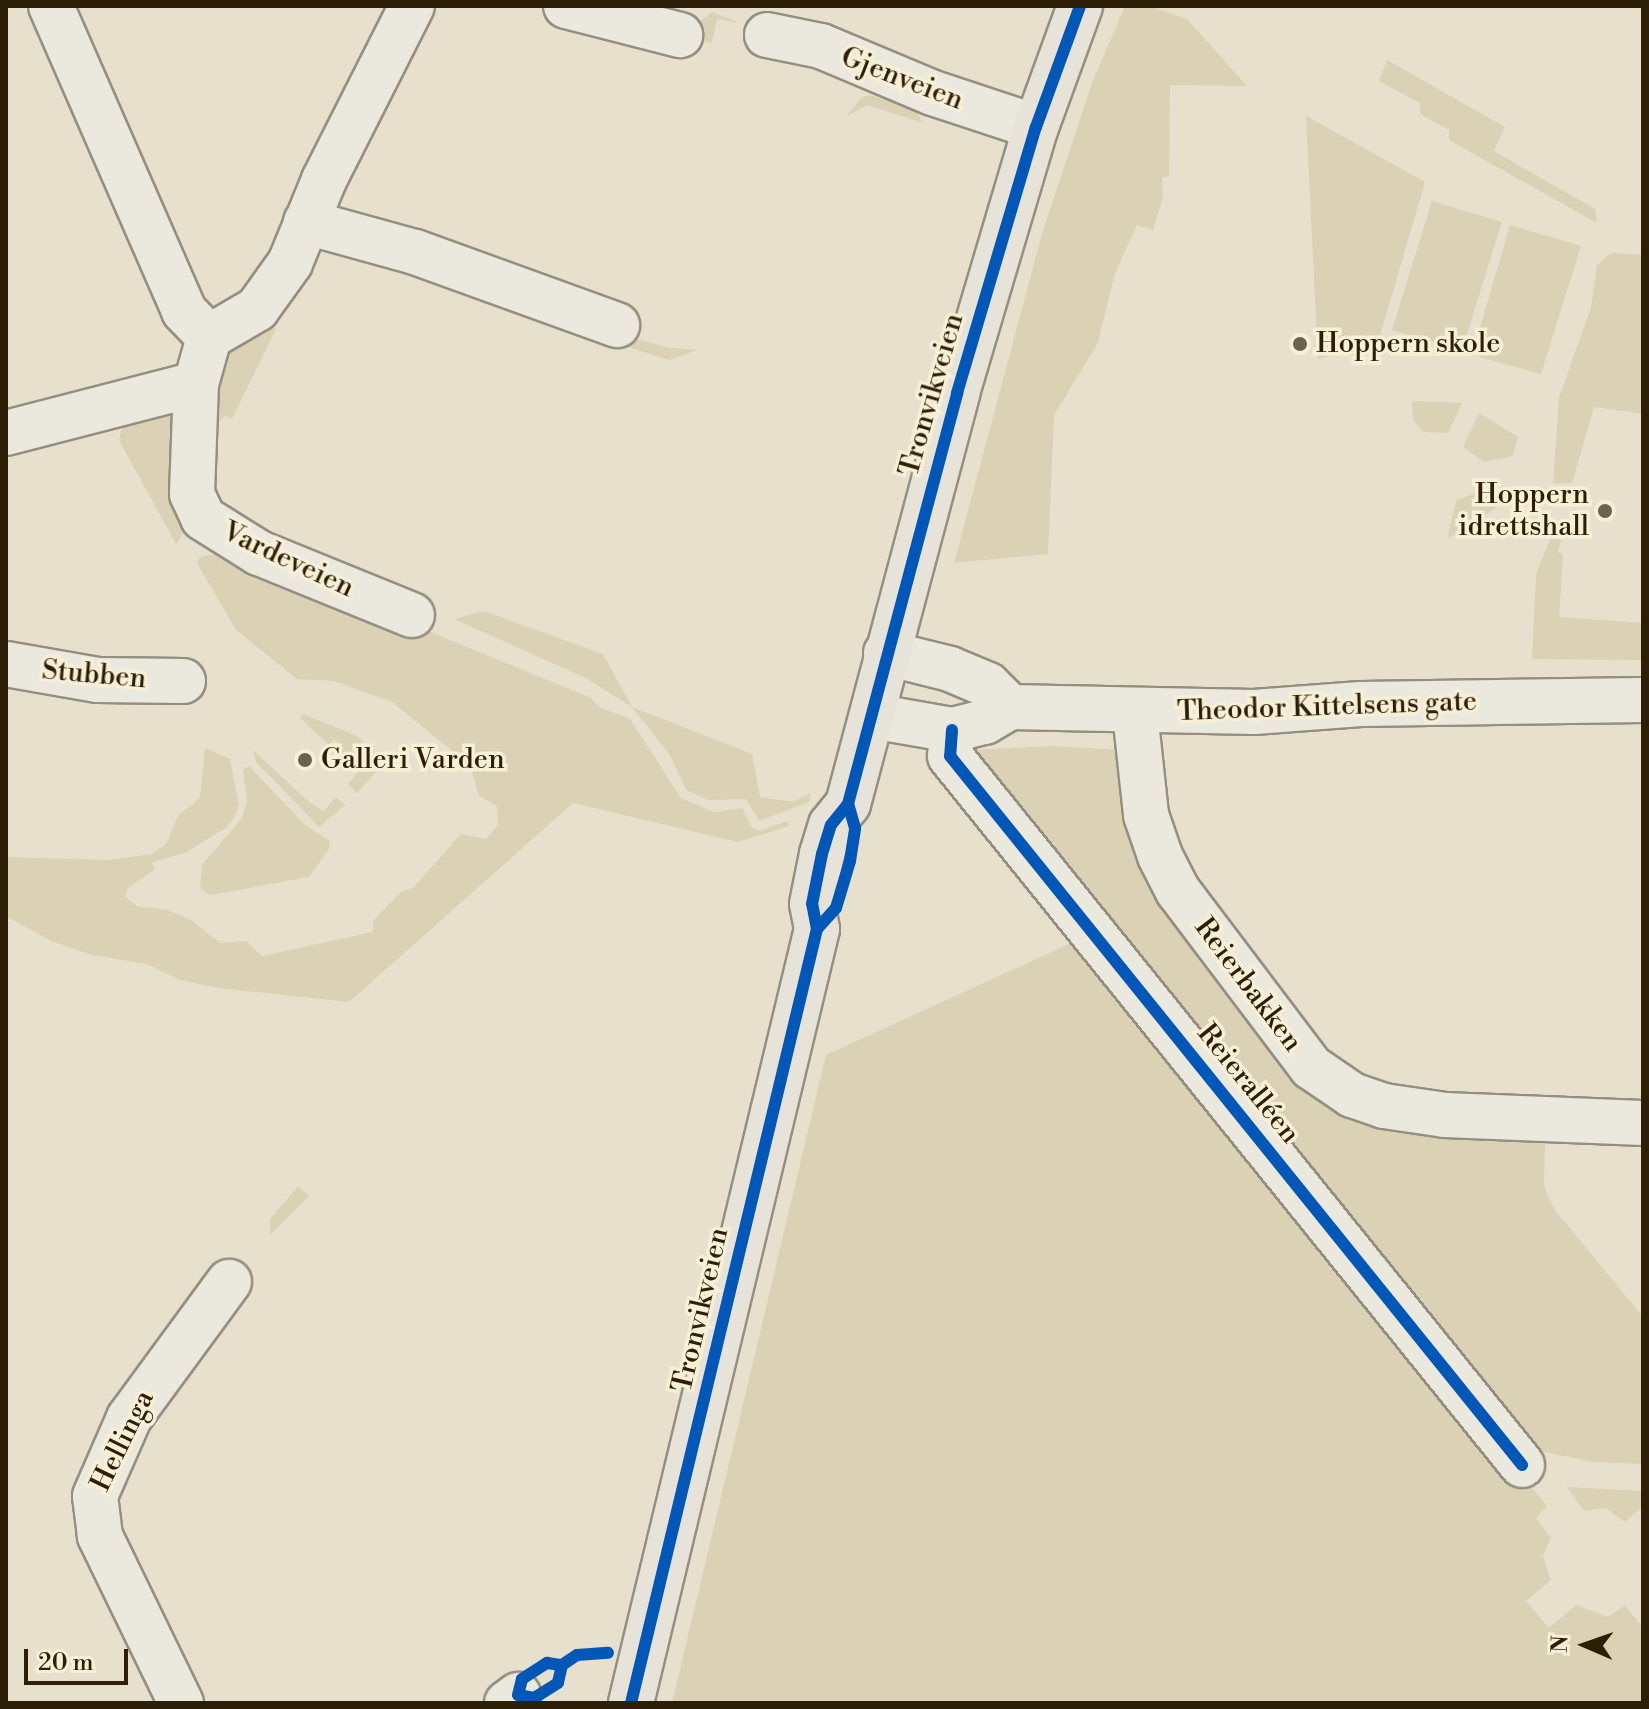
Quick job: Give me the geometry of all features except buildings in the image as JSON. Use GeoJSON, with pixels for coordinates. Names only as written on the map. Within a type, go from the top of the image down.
{"type":"FeatureCollection","features":[{"type":"Feature","properties":{"kind":"main road","name":"Tronvikveien"},"geometry":{"type":"LineString","coordinates":[[631,1703],[817,929],[836,908],[850,861],[855,828],[848,804],[886,653],[1036,127],[1080,6]]}},
{"type":"Feature","properties":{"kind":"street"},"geometry":{"type":"LineString","coordinates":[[51,6],[111,135],[184,311],[209,337],[267,299],[412,6]]}},
{"type":"Feature","properties":{"kind":"street"},"geometry":{"type":"LineString","coordinates":[[566,6],[680,35]]}},
{"type":"Feature","properties":{"kind":"street","name":"Gjenveien"},"geometry":{"type":"LineString","coordinates":[[767,35],[821,46],[933,93],[1036,127]]}},
{"type":"Feature","properties":{"kind":"street"},"geometry":{"type":"LineString","coordinates":[[306,222],[415,252],[617,325]]}},
{"type":"Feature","properties":{"kind":"street","name":"Vardeveien"},"geometry":{"type":"LineString","coordinates":[[209,337],[196,384],[192,494],[203,518],[259,553],[412,615]]}},
{"type":"Feature","properties":{"kind":"street"},"geometry":{"type":"LineString","coordinates":[[6,433],[196,384]]}},
{"type":"Feature","properties":{"kind":"street"},"geometry":{"type":"LineString","coordinates":[[886,653],[950,669],[988,685],[1010,707]]}},
{"type":"Feature","properties":{"kind":"street","name":"Stubben"},"geometry":{"type":"LineString","coordinates":[[6,664],[98,680],[183,681]]}},
{"type":"Feature","properties":{"kind":"street","name":"Theodor Kittelsens gate"},"geometry":{"type":"LineString","coordinates":[[872,716],[952,730],[985,722],[1010,707],[1135,713],[1643,700]]}},
{"type":"Feature","properties":{"kind":"street","name":"Reierbakken"},"geometry":{"type":"LineString","coordinates":[[1135,713],[1146,815],[1160,856],[1187,904],[1311,1067],[1352,1095],[1384,1106],[1445,1115],[1643,1123]]}},
{"type":"Feature","properties":{"kind":"street","name":"Reieralléen"},"geometry":{"type":"LineString","coordinates":[[952,730],[950,756],[1522,1465]]}},
{"type":"Feature","properties":{"kind":"street","name":"Hellinga"},"geometry":{"type":"LineString","coordinates":[[181,1703],[100,1536],[95,1496],[129,1418],[229,1282]]}},
{"type":"Feature","properties":{"kind":"shaded area"},"geometry":{"type":"Polygon","coordinates":[[[1125,6],[1149,6],[1187,19],[1247,86],[1170,85],[1169,176],[1162,178],[1163,197],[1153,230],[1137,225],[1115,273],[1098,343],[1054,415],[1048,554],[954,563],[1042,234],[1092,83],[1125,6]]]}},
{"type":"Feature","properties":{"kind":"shaded area"},"geometry":{"type":"Polygon","coordinates":[[[712,12],[740,23],[717,19],[712,43],[691,39],[693,27],[712,12]]]}},
{"type":"Feature","properties":{"kind":"shaded area"},"geometry":{"type":"Polygon","coordinates":[[[1387,60],[1505,127],[1494,151],[1595,209],[1597,223],[1449,140],[1449,130],[1420,114],[1420,103],[1379,81],[1387,60]]]}},
{"type":"Feature","properties":{"kind":"shaded area"},"geometry":{"type":"Polygon","coordinates":[[[870,95],[915,109],[923,123],[867,105],[847,116],[861,98],[870,95]]]}},
{"type":"Feature","properties":{"kind":"shaded area"},"geometry":{"type":"Polygon","coordinates":[[[1306,116],[1425,182],[1378,343],[1318,359],[1306,116]]]}},
{"type":"Feature","properties":{"kind":"shaded area"},"geometry":{"type":"Polygon","coordinates":[[[1432,201],[1502,222],[1462,350],[1392,330],[1432,201]]]}},
{"type":"Feature","properties":{"kind":"shaded area"},"geometry":{"type":"Polygon","coordinates":[[[1510,225],[1581,246],[1541,374],[1472,355],[1510,225]]]}},
{"type":"Feature","properties":{"kind":"shaded area"},"geometry":{"type":"Polygon","coordinates":[[[1611,253],[1643,255],[1643,414],[1594,407],[1572,483],[1553,483],[1559,398],[1591,307],[1597,265],[1611,253]]]}},
{"type":"Feature","properties":{"kind":"shaded area"},"geometry":{"type":"Polygon","coordinates":[[[267,323],[276,329],[232,419],[225,415],[220,421],[211,420],[216,354],[267,323]]]}},
{"type":"Feature","properties":{"kind":"shaded area"},"geometry":{"type":"Polygon","coordinates":[[[628,337],[670,348],[698,350],[669,360],[625,346],[628,337]]]}},
{"type":"Feature","properties":{"kind":"shaded area"},"geometry":{"type":"Polygon","coordinates":[[[1412,401],[1462,403],[1448,433],[1424,432],[1413,420],[1412,401]]]}},
{"type":"Feature","properties":{"kind":"shaded area"},"geometry":{"type":"Polygon","coordinates":[[[183,410],[187,528],[176,544],[119,440],[125,416],[183,410]]]}},
{"type":"Feature","properties":{"kind":"shaded area"},"geometry":{"type":"Polygon","coordinates":[[[1479,413],[1518,437],[1513,456],[1484,462],[1463,447],[1479,413]]]}},
{"type":"Feature","properties":{"kind":"shaded area"},"geometry":{"type":"Polygon","coordinates":[[[1475,493],[1503,503],[1447,539],[1456,501],[1475,493]]]}},
{"type":"Feature","properties":{"kind":"shaded area"},"geometry":{"type":"Polygon","coordinates":[[[1551,538],[1561,540],[1558,552],[1563,554],[1559,617],[1643,623],[1643,660],[1532,659],[1536,574],[1551,538]]]}},
{"type":"Feature","properties":{"kind":"shaded area"},"geometry":{"type":"Polygon","coordinates":[[[234,551],[591,698],[599,707],[630,719],[681,798],[714,812],[742,808],[752,828],[760,831],[787,821],[789,826],[738,842],[573,803],[349,1002],[219,988],[180,980],[147,964],[92,955],[51,941],[6,916],[6,857],[110,860],[152,854],[166,844],[178,816],[200,798],[205,748],[230,759],[239,806],[235,816],[227,827],[185,853],[152,862],[155,869],[128,888],[125,897],[137,906],[168,910],[191,920],[220,943],[246,941],[262,956],[373,932],[373,921],[402,891],[413,888],[461,834],[486,839],[498,825],[497,806],[479,796],[470,765],[392,702],[334,681],[297,679],[236,630],[197,563],[200,557],[234,551]]]}},
{"type":"Feature","properties":{"kind":"shaded area"},"geometry":{"type":"Polygon","coordinates":[[[484,611],[603,654],[632,707],[586,678],[454,619],[484,611]]]}},
{"type":"Feature","properties":{"kind":"shaded area"},"geometry":{"type":"Polygon","coordinates":[[[632,707],[752,754],[760,797],[793,802],[811,793],[809,802],[759,821],[746,799],[708,800],[686,790],[670,755],[632,707]]]}},
{"type":"Feature","properties":{"kind":"shaded area"},"geometry":{"type":"Polygon","coordinates":[[[303,714],[357,736],[384,762],[357,793],[348,784],[358,772],[339,754],[344,748],[334,739],[329,745],[300,718],[303,714]]]}},
{"type":"Feature","properties":{"kind":"shaded area"},"geometry":{"type":"Polygon","coordinates":[[[1051,746],[1120,750],[1280,1059],[1440,1131],[1545,1141],[1544,1186],[1554,1209],[1643,1317],[1643,1464],[1593,1462],[1531,1449],[970,750],[1051,746]]]}},
{"type":"Feature","properties":{"kind":"shaded area"},"geometry":{"type":"Polygon","coordinates":[[[253,750],[309,802],[324,811],[336,797],[345,805],[319,827],[256,762],[253,750]]]}},
{"type":"Feature","properties":{"kind":"shaded area"},"geometry":{"type":"Polygon","coordinates":[[[249,766],[306,826],[330,841],[329,849],[309,877],[210,895],[200,888],[202,865],[242,818],[247,801],[243,770],[249,766]]]}},
{"type":"Feature","properties":{"kind":"shaded area"},"geometry":{"type":"Polygon","coordinates":[[[949,775],[1547,1506],[1536,1518],[1551,1538],[1543,1556],[1551,1580],[1526,1601],[1549,1628],[1576,1605],[1608,1617],[1625,1605],[1643,1628],[1643,1703],[672,1703],[826,1055],[1071,943],[943,786],[949,775]]]}},
{"type":"Feature","properties":{"kind":"shaded area"},"geometry":{"type":"Polygon","coordinates":[[[298,1187],[309,1196],[270,1235],[270,1219],[298,1187]]]}},
{"type":"Feature","properties":{"kind":"shaded area"},"geometry":{"type":"Polygon","coordinates":[[[1567,1487],[1643,1491],[1643,1506],[1625,1522],[1605,1508],[1584,1511],[1567,1487]]]}},
{"type":"Feature","properties":{"kind":"cycle path"},"geometry":{"type":"LineString","coordinates":[[631,1703],[817,929],[812,904],[822,854],[831,825],[848,804],[957,393],[1036,127],[1080,6]]}},
{"type":"Feature","properties":{"kind":"cycle path"},"geometry":{"type":"LineString","coordinates":[[952,730],[950,756],[1522,1465]]}},
{"type":"Feature","properties":{"kind":"cycle path"},"geometry":{"type":"LineString","coordinates":[[817,929],[836,908],[850,861],[855,828],[848,804]]}},
{"type":"Feature","properties":{"kind":"cycle path"},"geometry":{"type":"LineString","coordinates":[[562,1665],[558,1683],[534,1698],[518,1695],[522,1679],[547,1663],[562,1665],[577,1655],[608,1653]]}},
{"type":"Feature","properties":{"kind":"place","name":"Hoppern skole"},"geometry":{"type":"Point","coordinates":[1300,344]}},
{"type":"Feature","properties":{"kind":"place","name":"Hoppern idrettshall"},"geometry":{"type":"Point","coordinates":[1605,511]}},
{"type":"Feature","properties":{"kind":"place","name":"Galleri Varden"},"geometry":{"type":"Point","coordinates":[305,760]}}]}
